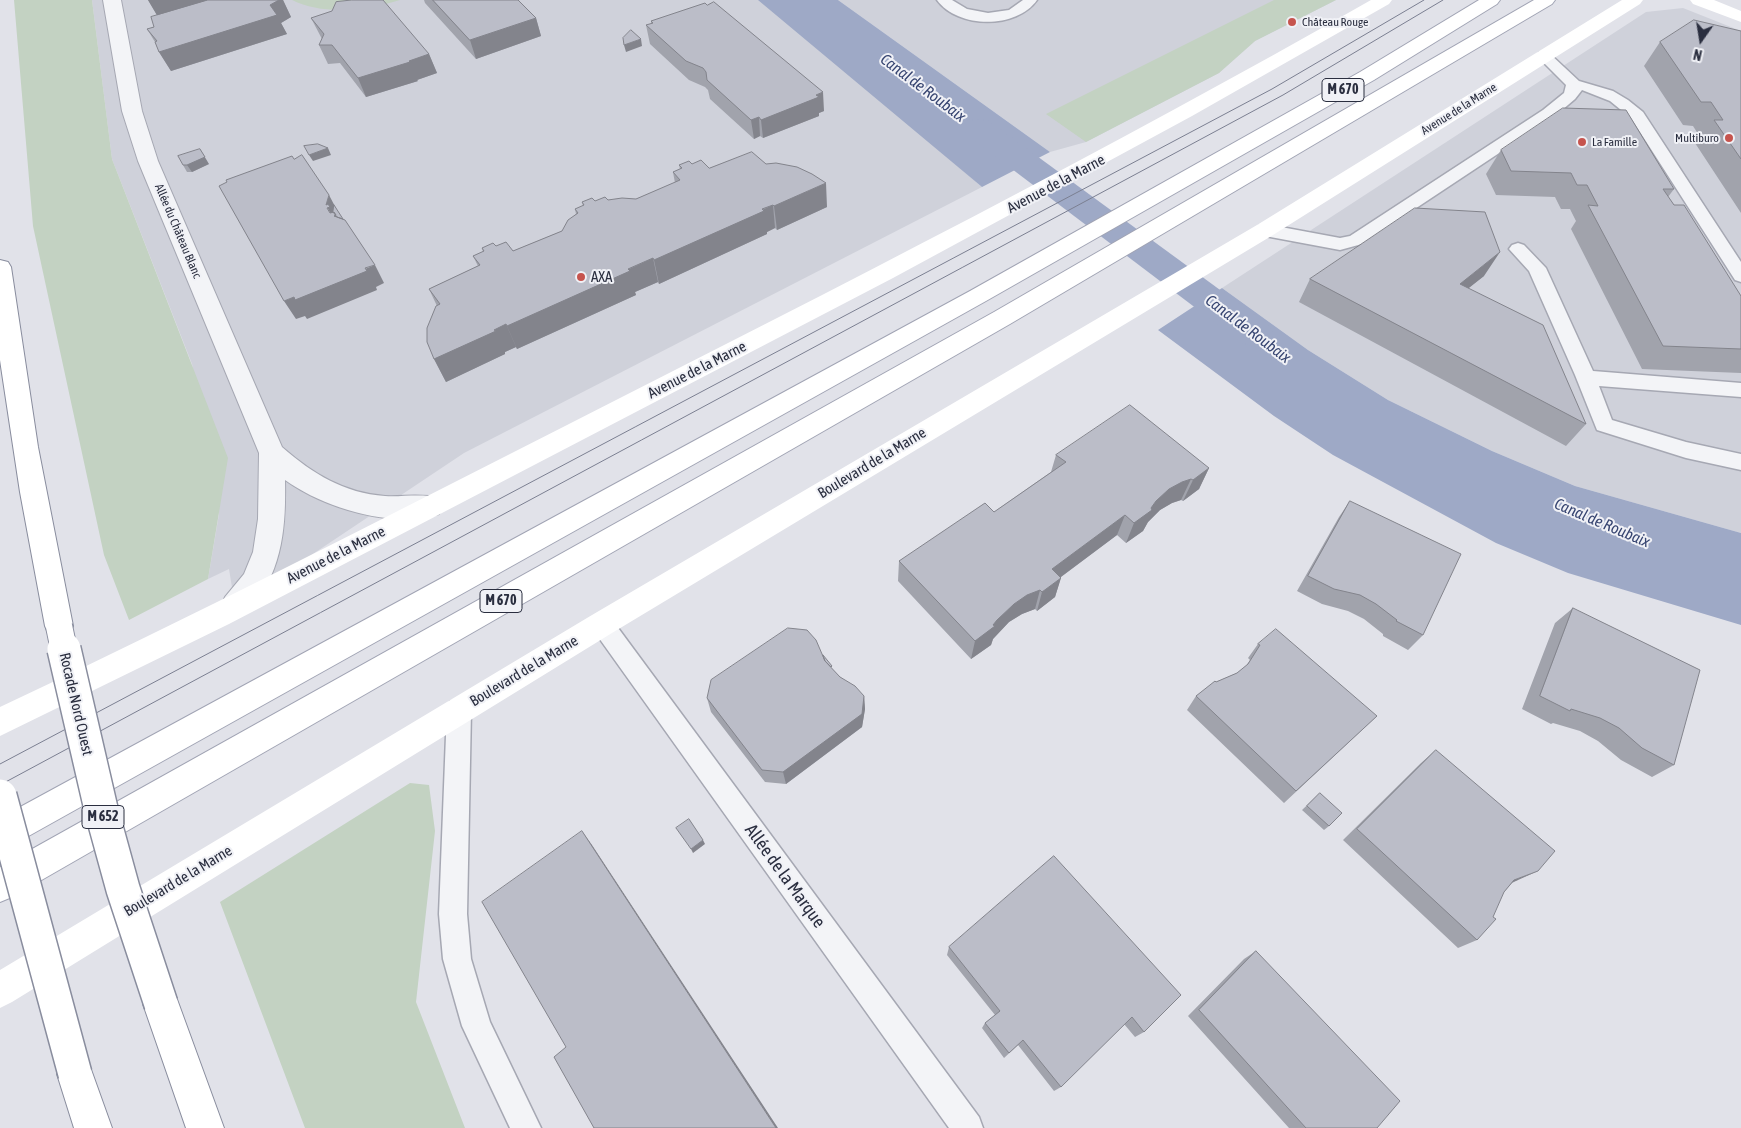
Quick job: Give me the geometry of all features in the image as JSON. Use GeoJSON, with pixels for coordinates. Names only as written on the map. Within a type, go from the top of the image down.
{"type":"FeatureCollection","features":[{"type":"Feature","properties":{"kind":"main road","name":"Avenue de la Marne"},"geometry":{"type":"LineString","coordinates":[[0,722],[235,606],[927,252],[1146,135],[1384,0]]}},
{"type":"Feature","properties":{"kind":"main road","name":"M 670"},"geometry":{"type":"LineString","coordinates":[[0,836],[978,296],[1367,76],[1491,0]]}},
{"type":"Feature","properties":{"kind":"main road","name":"M 670"},"geometry":{"type":"LineString","coordinates":[[0,885],[1002,318],[1546,0]]}},
{"type":"Feature","properties":{"kind":"main road","name":"Avenue de la Marne"},"geometry":{"type":"LineString","coordinates":[[1051,356],[1263,232],[1634,0]]}},
{"type":"Feature","properties":{"kind":"main road"},"geometry":{"type":"LineString","coordinates":[[1699,0],[1741,17]]}},
{"type":"Feature","properties":{"kind":"main road","name":"Rocade Nord Ouest"},"geometry":{"type":"LineString","coordinates":[[0,267],[9,344],[41,545],[101,809],[123,889],[205,1128]]}},
{"type":"Feature","properties":{"kind":"main road","name":"Boulevard de la Marne"},"geometry":{"type":"LineString","coordinates":[[0,990],[459,710],[1051,356]]}},
{"type":"Feature","properties":{"kind":"main road"},"geometry":{"type":"LineString","coordinates":[[0,796],[36,936],[93,1128]]}},
{"type":"Feature","properties":{"kind":"street","name":"Allée du Château Blanc"},"geometry":{"type":"LineString","coordinates":[[112,0],[138,132],[148,161],[272,453],[292,473],[326,494],[377,506],[400,508],[430,506]]}},
{"type":"Feature","properties":{"kind":"street","name":"Allée du Château Blanc"},"geometry":{"type":"LineString","coordinates":[[235,606],[254,582],[268,547],[272,497],[272,453]]}},
{"type":"Feature","properties":{"kind":"lane"},"geometry":{"type":"LineString","coordinates":[[944,0],[958,11],[974,16],[991,17],[1007,15],[1021,10],[1030,0]]}},
{"type":"Feature","properties":{"kind":"lane"},"geometry":{"type":"LineString","coordinates":[[1544,56],[1574,84],[1594,88],[1613,96],[1637,115],[1741,276]]}},
{"type":"Feature","properties":{"kind":"lane"},"geometry":{"type":"LineString","coordinates":[[1263,232],[1340,244],[1356,240],[1550,113],[1570,96],[1574,90],[1574,84]]}},
{"type":"Feature","properties":{"kind":"lane"},"geometry":{"type":"LineString","coordinates":[[1518,249],[1538,268],[1586,378],[1604,425],[1686,450],[1741,462]]}},
{"type":"Feature","properties":{"kind":"lane"},"geometry":{"type":"LineString","coordinates":[[1586,378],[1741,390]]}},
{"type":"Feature","properties":{"kind":"lane","name":"Allée de la Marque"},"geometry":{"type":"LineString","coordinates":[[602,624],[968,1128]]}},
{"type":"Feature","properties":{"kind":"lane"},"geometry":{"type":"LineString","coordinates":[[459,710],[453,914],[457,959],[477,1026],[526,1128]]}},
{"type":"Feature","properties":{"kind":"shaded area"},"geometry":{"type":"Polygon","coordinates":[[[92,0],[765,0],[982,187],[464,453],[235,606],[229,569],[208,579],[219,514],[192,364],[112,159],[92,0]]]}},
{"type":"Feature","properties":{"kind":"shaded area"},"geometry":{"type":"Polygon","coordinates":[[[838,0],[1336,0],[1255,41],[1219,73],[1086,142],[1050,152],[838,0]]]}},
{"type":"Feature","properties":{"kind":"shaded area"},"geometry":{"type":"Polygon","coordinates":[[[1683,8],[1741,31],[1741,533],[1575,486],[1492,451],[1388,400],[1308,350],[1222,288],[1646,12],[1683,8]]]}},
{"type":"Feature","properties":{"kind":"green space"},"geometry":{"type":"Polygon","coordinates":[[[14,0],[92,0],[112,159],[228,458],[208,579],[129,620],[104,555],[33,226],[14,0]]]}},
{"type":"Feature","properties":{"kind":"green space"},"geometry":{"type":"Polygon","coordinates":[[[292,0],[400,0],[360,9],[332,10],[304,5],[292,0]]]}},
{"type":"Feature","properties":{"kind":"green space"},"geometry":{"type":"Polygon","coordinates":[[[1274,0],[1336,0],[1255,41],[1219,73],[1086,142],[1046,114],[1274,0]]]}},
{"type":"Feature","properties":{"kind":"green space"},"geometry":{"type":"Polygon","coordinates":[[[410,783],[429,785],[435,831],[416,1002],[465,1128],[305,1128],[220,902],[410,783]]]}},
{"type":"Feature","properties":{"kind":"water"},"geometry":{"type":"Polygon","coordinates":[[[758,0],[838,0],[1050,152],[982,187],[758,0]]]}},
{"type":"Feature","properties":{"kind":"water"},"geometry":{"type":"Polygon","coordinates":[[[1222,288],[1308,350],[1388,400],[1492,451],[1575,486],[1741,533],[1741,625],[1568,573],[1496,543],[1333,455],[1274,416],[1158,330],[1222,288]]]}},
{"type":"Feature","properties":{"kind":"building"},"geometry":{"type":"Polygon","coordinates":[[[208,0],[279,0],[270,5],[277,15],[159,52],[155,42],[157,41],[147,29],[154,27],[151,17],[208,0]]]}},
{"type":"Feature","properties":{"kind":"building"},"geometry":{"type":"Polygon","coordinates":[[[383,0],[429,54],[358,78],[332,45],[319,45],[324,34],[311,18],[332,11],[336,2],[383,0]]]}},
{"type":"Feature","properties":{"kind":"building"},"geometry":{"type":"Polygon","coordinates":[[[433,0],[518,0],[536,18],[470,40],[433,0]]]}},
{"type":"Feature","properties":{"kind":"building"},"geometry":{"type":"Polygon","coordinates":[[[714,2],[823,92],[816,95],[819,97],[761,120],[759,117],[751,120],[707,80],[706,72],[703,68],[686,61],[646,25],[653,23],[651,21],[705,3],[707,5],[714,2]]]}},
{"type":"Feature","properties":{"kind":"building"},"geometry":{"type":"Polygon","coordinates":[[[1694,20],[1741,31],[1741,159],[1714,120],[1723,120],[1711,102],[1701,102],[1660,42],[1694,20]]]}},
{"type":"Feature","properties":{"kind":"building"},"geometry":{"type":"Polygon","coordinates":[[[631,30],[641,39],[624,45],[623,38],[631,30]]]}},
{"type":"Feature","properties":{"kind":"building"},"geometry":{"type":"Polygon","coordinates":[[[1563,108],[1626,110],[1674,189],[1663,189],[1674,205],[1684,205],[1741,296],[1741,349],[1663,346],[1588,205],[1598,206],[1587,185],[1577,185],[1571,173],[1511,171],[1501,150],[1563,108]]]}},
{"type":"Feature","properties":{"kind":"building"},"geometry":{"type":"Polygon","coordinates":[[[318,144],[328,148],[309,155],[304,146],[318,144]]]}},
{"type":"Feature","properties":{"kind":"building"},"geometry":{"type":"Polygon","coordinates":[[[200,149],[205,157],[183,165],[178,156],[200,149]]]}},
{"type":"Feature","properties":{"kind":"building"},"geometry":{"type":"Polygon","coordinates":[[[752,152],[766,164],[776,163],[797,167],[826,183],[774,206],[762,209],[764,211],[654,260],[653,258],[628,269],[630,271],[507,326],[506,324],[494,330],[496,331],[434,359],[427,342],[427,328],[436,306],[440,304],[429,289],[480,265],[473,256],[484,251],[482,248],[493,243],[496,246],[506,242],[513,251],[562,231],[568,220],[578,213],[575,209],[584,205],[582,202],[592,198],[595,201],[605,197],[608,200],[636,199],[680,180],[673,172],[682,168],[679,165],[689,161],[692,164],[701,160],[709,168],[752,152]]]}},
{"type":"Feature","properties":{"kind":"building"},"geometry":{"type":"Polygon","coordinates":[[[302,155],[329,195],[326,205],[328,204],[330,207],[327,208],[330,213],[334,212],[336,215],[334,216],[345,220],[375,265],[365,268],[367,271],[295,300],[294,297],[284,301],[219,186],[227,182],[226,180],[292,156],[294,159],[302,155]]]}},
{"type":"Feature","properties":{"kind":"building"},"geometry":{"type":"Polygon","coordinates":[[[334,205],[343,219],[337,217],[333,212],[334,205]]]}},
{"type":"Feature","properties":{"kind":"building"},"geometry":{"type":"Polygon","coordinates":[[[1415,208],[1485,212],[1500,252],[1460,284],[1543,325],[1586,424],[1310,279],[1415,208]]]}},
{"type":"Feature","properties":{"kind":"building"},"geometry":{"type":"Polygon","coordinates":[[[1130,405],[1209,468],[1193,480],[1182,482],[1169,489],[1156,501],[1151,508],[1152,510],[1134,523],[1125,515],[1052,569],[1061,578],[1042,592],[1040,590],[1027,595],[1014,604],[997,620],[993,625],[995,626],[975,641],[899,561],[985,503],[994,512],[1066,462],[1056,455],[1130,405]]]}},
{"type":"Feature","properties":{"kind":"building"},"geometry":{"type":"Polygon","coordinates":[[[1350,501],[1461,554],[1423,635],[1396,621],[1376,604],[1360,595],[1334,589],[1308,576],[1350,501]]]}},
{"type":"Feature","properties":{"kind":"building"},"geometry":{"type":"Polygon","coordinates":[[[1573,608],[1700,670],[1674,765],[1642,748],[1619,728],[1600,718],[1571,709],[1570,711],[1540,696],[1573,608]]]}},
{"type":"Feature","properties":{"kind":"building"},"geometry":{"type":"Polygon","coordinates":[[[788,628],[807,630],[816,640],[825,661],[840,677],[855,686],[864,696],[862,714],[783,772],[762,770],[707,698],[711,680],[788,628]]]}},
{"type":"Feature","properties":{"kind":"building"},"geometry":{"type":"Polygon","coordinates":[[[1276,629],[1377,716],[1296,791],[1196,696],[1215,681],[1237,673],[1248,664],[1260,645],[1258,644],[1276,629]]]}},
{"type":"Feature","properties":{"kind":"building"},"geometry":{"type":"Polygon","coordinates":[[[823,655],[832,666],[831,667],[825,661],[823,655]]]}},
{"type":"Feature","properties":{"kind":"building"},"geometry":{"type":"Polygon","coordinates":[[[1436,750],[1555,851],[1538,871],[1514,880],[1504,892],[1493,917],[1496,919],[1477,940],[1357,829],[1436,750]]]}},
{"type":"Feature","properties":{"kind":"building"},"geometry":{"type":"Polygon","coordinates":[[[1320,793],[1342,813],[1329,826],[1307,806],[1320,793]]]}},
{"type":"Feature","properties":{"kind":"building"},"geometry":{"type":"Polygon","coordinates":[[[689,819],[703,840],[691,849],[676,828],[689,819]]]}},
{"type":"Feature","properties":{"kind":"building"},"geometry":{"type":"Polygon","coordinates":[[[582,831],[776,1128],[594,1128],[554,1057],[566,1047],[482,902],[582,831]]]}},
{"type":"Feature","properties":{"kind":"building"},"geometry":{"type":"Polygon","coordinates":[[[1054,856],[1181,995],[1144,1032],[1132,1017],[1061,1087],[1023,1040],[1009,1053],[985,1023],[1000,1011],[949,947],[1054,856]]]}},
{"type":"Feature","properties":{"kind":"building"},"geometry":{"type":"Polygon","coordinates":[[[1256,951],[1400,1101],[1377,1128],[1306,1128],[1199,1010],[1256,951]]]}},
{"type":"Feature","properties":{"kind":"waterway","name":"Canal de Roubaix"},"geometry":{"type":"LineString","coordinates":[[978,128],[1255,334]]}},
{"type":"Feature","properties":{"kind":"tram line"},"geometry":{"type":"LineString","coordinates":[[0,764],[1272,89],[1424,0]]}},
{"type":"Feature","properties":{"kind":"tram line"},"geometry":{"type":"LineString","coordinates":[[0,785],[1283,95],[1443,0]]}},
{"type":"Feature","properties":{"kind":"place","name":"Château Rouge"},"geometry":{"type":"Point","coordinates":[1292,22]}},
{"type":"Feature","properties":{"kind":"place","name":"Multiburo"},"geometry":{"type":"Point","coordinates":[1729,138]}},
{"type":"Feature","properties":{"kind":"place","name":"La Famille"},"geometry":{"type":"Point","coordinates":[1582,142]}},
{"type":"Feature","properties":{"kind":"place","name":"AXA"},"geometry":{"type":"Point","coordinates":[581,277]}}]}
